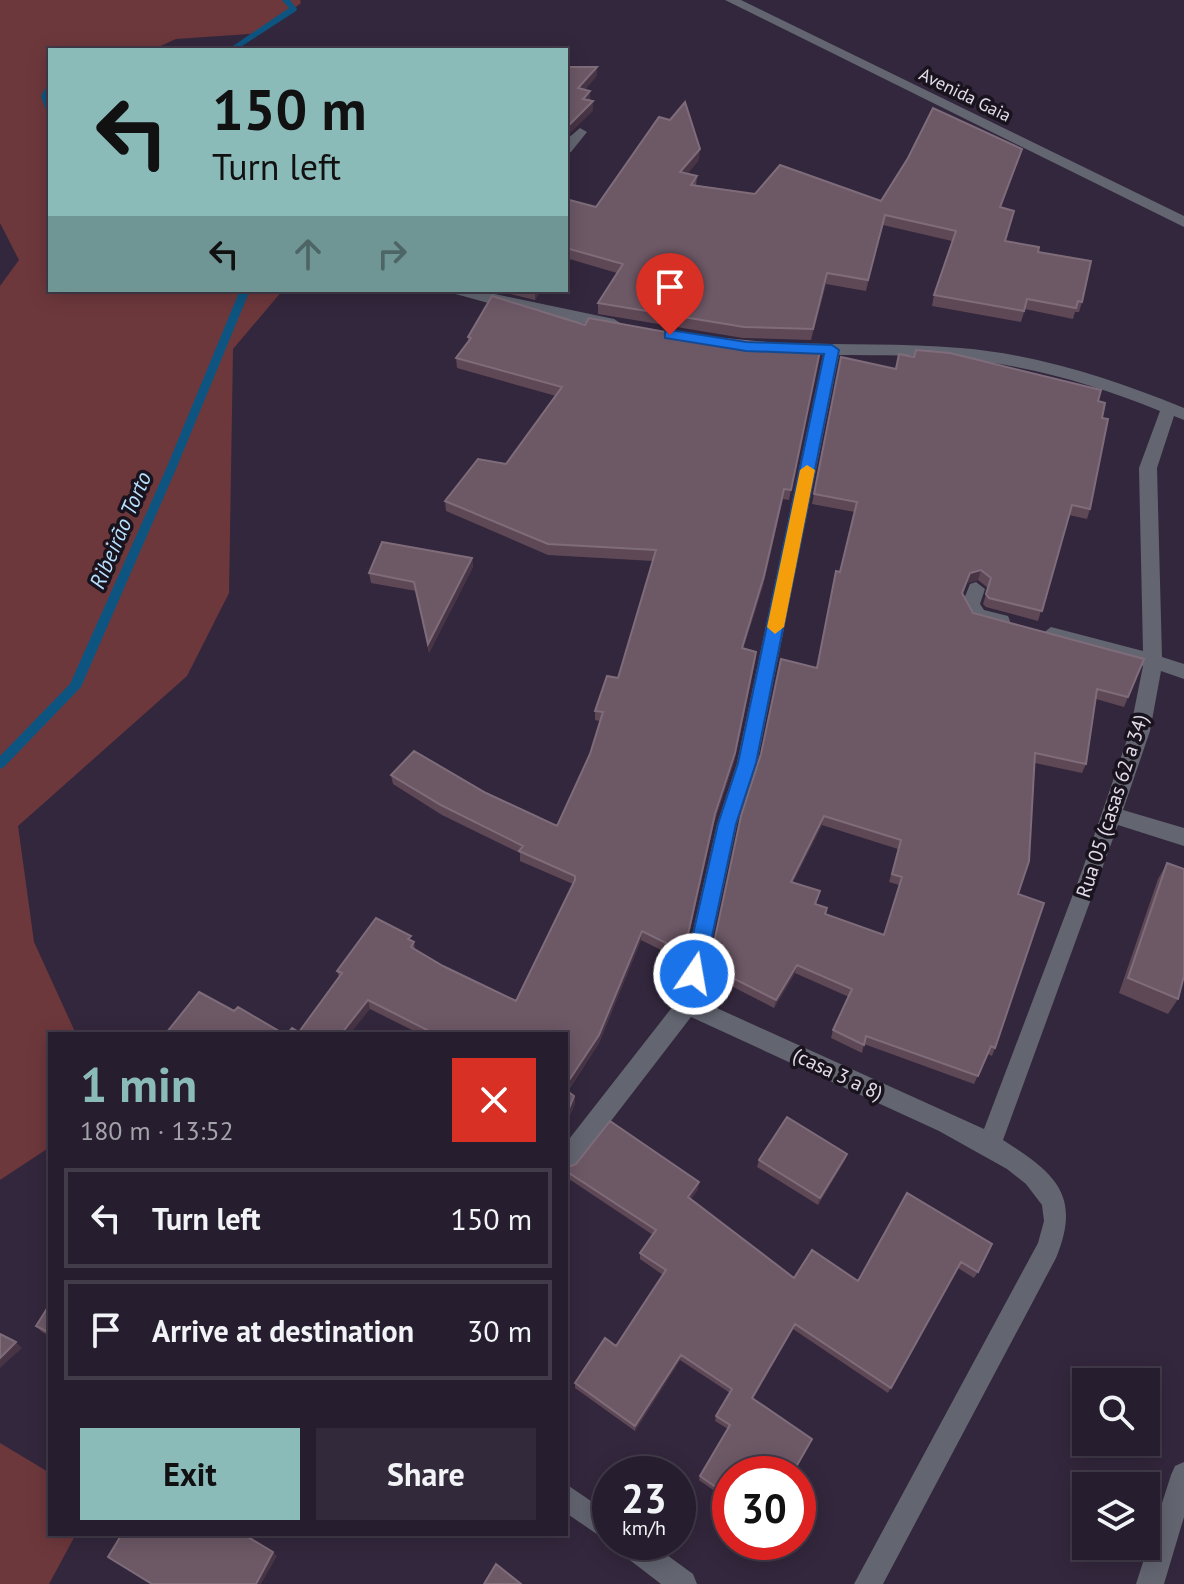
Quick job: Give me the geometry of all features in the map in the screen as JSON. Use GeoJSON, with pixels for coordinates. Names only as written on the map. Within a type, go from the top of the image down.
{"type":"FeatureCollection","features":[{"type":"Feature","properties":{"kind":"street","name":"Avenida Gaia"},"geometry":{"type":"LineString","coordinates":[[731,0],[1184,222]]}},
{"type":"Feature","properties":{"kind":"street"},"geometry":{"type":"LineString","coordinates":[[568,147],[580,132]]}},
{"type":"Feature","properties":{"kind":"street"},"geometry":{"type":"LineString","coordinates":[[464,292],[517,306],[624,326]]}},
{"type":"Feature","properties":{"kind":"street"},"geometry":{"type":"LineString","coordinates":[[774,348],[962,353],[1066,372],[1177,411]]}},
{"type":"Feature","properties":{"kind":"street"},"geometry":{"type":"LineString","coordinates":[[568,1158],[687,1005],[727,824],[747,763],[832,350]]}},
{"type":"Feature","properties":{"kind":"street","name":"Rua 05 (casas 62 a 34)"},"geometry":{"type":"LineString","coordinates":[[990,1144],[1140,731],[1153,661],[1148,468],[1177,411]]}},
{"type":"Feature","properties":{"kind":"street"},"geometry":{"type":"LineString","coordinates":[[976,589],[971,604],[978,615],[1184,672]]}},
{"type":"Feature","properties":{"kind":"street"},"geometry":{"type":"LineString","coordinates":[[1111,815],[1184,837]]}},
{"type":"Feature","properties":{"kind":"street","name":"(casa 3 a 8)"},"geometry":{"type":"LineString","coordinates":[[687,1005],[990,1144],[1034,1178],[1048,1193],[1055,1207],[1057,1224],[1047,1250],[868,1584]]}},
{"type":"Feature","properties":{"kind":"street"},"geometry":{"type":"LineString","coordinates":[[1150,1584],[1184,1475]]}},
{"type":"Feature","properties":{"kind":"street"},"geometry":{"type":"LineString","coordinates":[[568,1498],[592,1516]]}},
{"type":"Feature","properties":{"kind":"street"},"geometry":{"type":"LineString","coordinates":[[651,1560],[683,1584]]}},
{"type":"Feature","properties":{"kind":"shaded area"},"geometry":{"type":"Polygon","coordinates":[[[0,0],[300,0],[301,3],[262,33],[176,39],[156,48],[48,48],[48,292],[281,292],[233,349],[229,593],[187,676],[18,826],[34,942],[75,1032],[48,1032],[48,1148],[0,1180],[0,286],[19,260],[0,223],[0,0]]]}},
{"type":"Feature","properties":{"kind":"shaded area"},"geometry":{"type":"Polygon","coordinates":[[[0,1443],[48,1472],[48,1536],[75,1536],[49,1584],[0,1584],[0,1443]]]}},
{"type":"Feature","properties":{"kind":"building"},"geometry":{"type":"Polygon","coordinates":[[[568,67],[597,67],[578,88],[590,91],[583,99],[593,101],[568,126],[568,67]]]}},
{"type":"Feature","properties":{"kind":"building"},"geometry":{"type":"Polygon","coordinates":[[[685,102],[700,149],[680,172],[697,176],[691,185],[755,194],[780,165],[881,201],[908,158],[933,108],[1022,149],[1000,207],[1014,211],[1005,241],[1039,247],[1038,252],[1091,261],[1082,302],[1078,301],[1076,308],[1027,299],[1024,311],[934,295],[956,231],[885,215],[868,280],[827,273],[813,329],[744,327],[598,303],[623,264],[568,249],[568,200],[596,207],[659,117],[670,120],[685,102]]]}},
{"type":"Feature","properties":{"kind":"building"},"geometry":{"type":"Polygon","coordinates":[[[492,296],[585,325],[589,318],[682,335],[808,347],[820,351],[791,490],[784,489],[764,576],[742,648],[756,652],[735,753],[715,814],[684,952],[642,931],[599,1035],[568,1082],[568,1032],[431,1032],[368,1000],[343,1032],[299,1032],[342,973],[337,971],[376,918],[411,936],[408,939],[414,942],[411,947],[443,966],[516,1001],[575,876],[519,851],[523,846],[441,805],[391,775],[414,751],[486,793],[557,826],[590,754],[603,712],[595,711],[607,676],[618,678],[656,550],[548,544],[445,501],[478,459],[506,464],[562,387],[456,358],[471,338],[468,337],[492,296]]]}},
{"type":"Feature","properties":{"kind":"building"},"geometry":{"type":"Polygon","coordinates":[[[916,350],[950,353],[1101,390],[1098,401],[1105,403],[1102,418],[1108,419],[1090,509],[1072,505],[1042,611],[989,598],[986,594],[991,578],[981,570],[970,573],[962,593],[973,613],[1144,659],[1128,697],[1097,689],[1086,764],[1035,753],[1029,861],[1018,894],[1044,903],[995,1048],[991,1046],[978,1076],[866,1036],[864,1045],[833,1030],[852,989],[797,965],[776,1000],[709,966],[741,816],[761,754],[781,659],[817,668],[836,571],[840,572],[857,502],[814,494],[841,357],[896,369],[899,354],[914,357],[916,350]],[[824,816],[791,882],[820,891],[815,904],[827,908],[825,914],[884,935],[902,877],[892,874],[901,840],[824,816]]]}},
{"type":"Feature","properties":{"kind":"building"},"geometry":{"type":"Polygon","coordinates":[[[382,542],[472,558],[428,644],[414,582],[369,573],[382,542]]]}},
{"type":"Feature","properties":{"kind":"building"},"geometry":{"type":"Polygon","coordinates":[[[1167,863],[1184,869],[1184,976],[1178,999],[1128,978],[1167,863]]]}},
{"type":"Feature","properties":{"kind":"building"},"geometry":{"type":"Polygon","coordinates":[[[199,992],[234,1011],[238,1007],[281,1032],[167,1032],[199,992]]]}},
{"type":"Feature","properties":{"kind":"building"},"geometry":{"type":"Polygon","coordinates":[[[568,1092],[574,1096],[568,1111],[568,1092]]]}},
{"type":"Feature","properties":{"kind":"building"},"geometry":{"type":"Polygon","coordinates":[[[787,1117],[847,1154],[820,1198],[759,1160],[787,1117]]]}},
{"type":"Feature","properties":{"kind":"building"},"geometry":{"type":"Polygon","coordinates":[[[610,1121],[699,1182],[688,1197],[794,1278],[812,1250],[858,1281],[907,1193],[992,1244],[978,1272],[961,1262],[891,1388],[795,1324],[752,1398],[812,1439],[802,1456],[712,1456],[712,1484],[700,1476],[730,1425],[716,1416],[732,1389],[681,1355],[635,1426],[575,1383],[605,1338],[616,1346],[666,1270],[640,1253],[656,1230],[568,1172],[568,1167],[576,1164],[610,1121]]]}},
{"type":"Feature","properties":{"kind":"building"},"geometry":{"type":"Polygon","coordinates":[[[48,1307],[48,1332],[36,1326],[48,1307]]]}},
{"type":"Feature","properties":{"kind":"building"},"geometry":{"type":"Polygon","coordinates":[[[0,1334],[16,1342],[0,1358],[0,1334]]]}},
{"type":"Feature","properties":{"kind":"building"},"geometry":{"type":"Polygon","coordinates":[[[121,1536],[248,1536],[273,1552],[256,1584],[152,1584],[108,1557],[121,1536]]]}},
{"type":"Feature","properties":{"kind":"building"},"geometry":{"type":"Polygon","coordinates":[[[496,1564],[521,1584],[484,1584],[496,1564]]]}},
{"type":"Feature","properties":{"kind":"waterway","name":"Ribeirão Torto"},"geometry":{"type":"LineString","coordinates":[[234,48],[293,9],[286,0]]}},
{"type":"Feature","properties":{"kind":"waterway","name":"Ribeirão Torto"},"geometry":{"type":"LineString","coordinates":[[48,91],[45,96],[48,104]]}},
{"type":"Feature","properties":{"kind":"waterway","name":"Ribeirão Torto"},"geometry":{"type":"LineString","coordinates":[[0,764],[75,687],[171,469],[244,292]]}},
{"type":"Feature","properties":{"kind":"slow traffic"},"geometry":{"type":"LineString","coordinates":[[775,627],[807,470]]}},
{"type":"Feature","properties":{"kind":"route"},"geometry":{"type":"LineString","coordinates":[[670,335],[746,346],[832,350],[747,763],[727,824],[694,974]]}}]}
